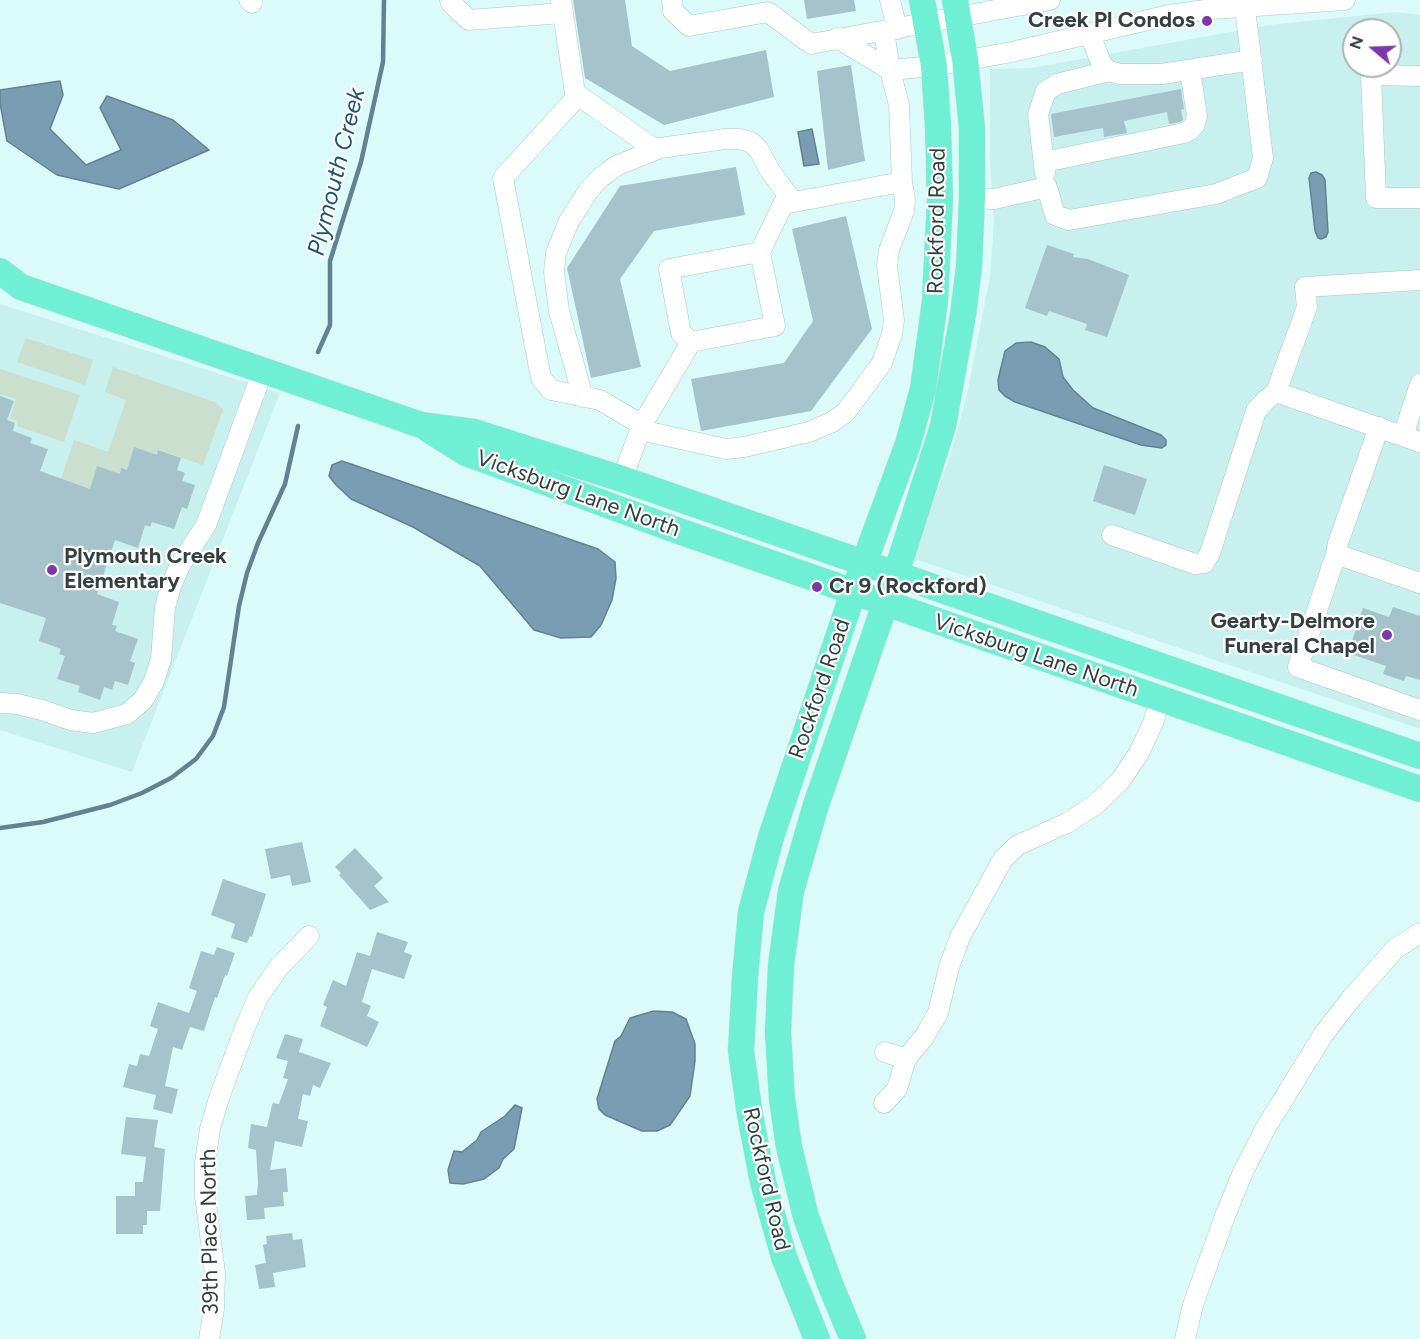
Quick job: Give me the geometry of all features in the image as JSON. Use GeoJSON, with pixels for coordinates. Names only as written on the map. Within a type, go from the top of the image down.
{"type":"FeatureCollection","features":[{"type":"Feature","properties":{"kind":"main road","name":"Rockford Road"},"geometry":{"type":"LineString","coordinates":[[853,1339],[806,1217],[789,1147],[782,1099],[778,1032],[781,964],[791,891],[813,815],[943,426],[963,315],[969,267],[972,198],[972,128],[956,9]]}},
{"type":"Feature","properties":{"kind":"main road","name":"Rockford Road"},"geometry":{"type":"LineString","coordinates":[[817,1339],[784,1257],[760,1171],[741,1051],[745,977],[751,912],[771,837],[853,593],[908,444],[920,400],[935,302],[940,199],[934,66],[925,11]]}},
{"type":"Feature","properties":{"kind":"main road","name":"Vicksburg Lane North"},"geometry":{"type":"LineString","coordinates":[[0,271],[10,288],[264,370],[422,425],[474,432],[622,479],[1420,756]]}},
{"type":"Feature","properties":{"kind":"main road","name":"Vicksburg Lane North"},"geometry":{"type":"LineString","coordinates":[[422,425],[466,453],[853,593],[1420,789]]}},
{"type":"Feature","properties":{"kind":"street"},"geometry":{"type":"LineString","coordinates":[[450,0],[469,20],[561,7],[575,99],[503,178],[541,378],[551,390],[600,400],[641,428],[726,449],[809,432],[832,422],[845,412],[882,363],[892,334],[894,320],[887,266],[889,250],[904,211],[905,200],[902,182],[899,105],[890,70],[890,0]]}},
{"type":"Feature","properties":{"kind":"street"},"geometry":{"type":"LineString","coordinates":[[672,0],[673,11],[689,26],[768,6],[811,44],[890,30],[925,11],[1050,0]]}},
{"type":"Feature","properties":{"kind":"street"},"geometry":{"type":"LineString","coordinates":[[837,38],[890,70],[934,66],[1012,52],[1169,15],[1245,3],[1345,0]]}},
{"type":"Feature","properties":{"kind":"street"},"geometry":{"type":"LineString","coordinates":[[1245,3],[1252,60],[1263,158],[1257,178],[1216,194],[1069,220],[1055,215],[1047,187],[1038,114],[1046,92],[1057,84],[1109,71],[1137,75],[1190,70],[1252,60]]}},
{"type":"Feature","properties":{"kind":"street"},"geometry":{"type":"LineString","coordinates":[[1090,35],[1096,55],[1109,71]]}},
{"type":"Feature","properties":{"kind":"street"},"geometry":{"type":"LineString","coordinates":[[1044,162],[1190,130],[1197,116],[1190,70]]}},
{"type":"Feature","properties":{"kind":"street"},"geometry":{"type":"LineString","coordinates":[[1420,76],[1371,75],[1376,198],[1420,198]]}},
{"type":"Feature","properties":{"kind":"street"},"geometry":{"type":"LineString","coordinates":[[575,93],[656,150]]}},
{"type":"Feature","properties":{"kind":"street"},"geometry":{"type":"LineString","coordinates":[[583,397],[559,311],[554,272],[556,253],[569,221],[589,190],[601,177],[615,166],[656,150],[726,139],[740,139],[751,142],[759,150],[770,171],[793,202]]}},
{"type":"Feature","properties":{"kind":"street"},"geometry":{"type":"LineString","coordinates":[[622,479],[641,428],[692,342],[776,326],[760,252],[783,204],[902,182]]}},
{"type":"Feature","properties":{"kind":"street"},"geometry":{"type":"LineString","coordinates":[[972,198],[994,199],[1047,187]]}},
{"type":"Feature","properties":{"kind":"street"},"geometry":{"type":"LineString","coordinates":[[692,342],[681,333],[669,269],[760,252]]}},
{"type":"Feature","properties":{"kind":"street"},"geometry":{"type":"LineString","coordinates":[[1112,535],[1195,564],[1204,563],[1210,553],[1256,411],[1276,392],[1307,307],[1305,286],[1420,280]]}},
{"type":"Feature","properties":{"kind":"street"},"geometry":{"type":"LineString","coordinates":[[0,703],[17,704],[71,720],[93,723],[126,714],[142,699],[154,681],[161,659],[165,607],[171,586],[180,565],[206,525],[264,370]]}},
{"type":"Feature","properties":{"kind":"street"},"geometry":{"type":"LineString","coordinates":[[1276,392],[1411,439],[1420,384]]}},
{"type":"Feature","properties":{"kind":"street"},"geometry":{"type":"LineString","coordinates":[[1379,427],[1298,667],[1420,710]]}},
{"type":"Feature","properties":{"kind":"street"},"geometry":{"type":"LineString","coordinates":[[1336,554],[1420,582]]}},
{"type":"Feature","properties":{"kind":"street"},"geometry":{"type":"LineString","coordinates":[[885,1103],[897,1089],[906,1059],[939,1013],[949,967],[960,938],[1003,859],[1018,845],[1067,823],[1095,805],[1120,781],[1144,743],[1160,699]]}},
{"type":"Feature","properties":{"kind":"street"},"geometry":{"type":"LineString","coordinates":[[1185,1339],[1193,1305],[1225,1216],[1243,1172],[1265,1129],[1323,1035],[1349,1002],[1395,949],[1420,933]]}},
{"type":"Feature","properties":{"kind":"street","name":"39th Place North"},"geometry":{"type":"LineString","coordinates":[[209,1339],[214,1309],[215,1273],[205,1196],[205,1163],[210,1130],[233,1059],[258,997],[279,967],[309,936]]}},
{"type":"Feature","properties":{"kind":"street"},"geometry":{"type":"LineString","coordinates":[[885,1052],[906,1059]]}},
{"type":"Feature","properties":{"kind":"shaded area"},"geometry":{"type":"Polygon","coordinates":[[[1395,12],[1420,15],[1420,729],[912,558],[950,457],[966,399],[990,277],[994,222],[990,161],[990,69],[1031,68],[1269,25],[1395,12]]]}},
{"type":"Feature","properties":{"kind":"shaded area"},"geometry":{"type":"Polygon","coordinates":[[[60,81],[63,95],[50,129],[86,165],[121,150],[100,108],[107,96],[173,120],[209,150],[119,189],[57,175],[7,141],[0,90],[60,81]]]}},
{"type":"Feature","properties":{"kind":"shaded area"},"geometry":{"type":"Polygon","coordinates":[[[812,129],[819,164],[804,166],[798,132],[812,129]]]}},
{"type":"Feature","properties":{"kind":"shaded area"},"geometry":{"type":"Polygon","coordinates":[[[1316,172],[1325,180],[1328,232],[1326,237],[1321,239],[1315,231],[1309,178],[1311,173],[1316,172]]]}},
{"type":"Feature","properties":{"kind":"shaded area"},"geometry":{"type":"Polygon","coordinates":[[[0,304],[280,393],[132,772],[0,730],[0,304]]]}},
{"type":"Feature","properties":{"kind":"shaded area"},"geometry":{"type":"Polygon","coordinates":[[[1031,342],[1045,347],[1059,359],[1063,377],[1073,390],[1093,408],[1161,435],[1166,440],[1166,445],[1162,448],[1141,445],[1015,402],[1005,396],[999,390],[998,380],[1005,351],[1016,343],[1031,342]]]}},
{"type":"Feature","properties":{"kind":"shaded area"},"geometry":{"type":"Polygon","coordinates":[[[342,461],[598,549],[615,562],[616,578],[612,600],[601,625],[591,637],[561,638],[534,630],[480,566],[413,527],[351,499],[329,476],[332,465],[342,461]]]}},
{"type":"Feature","properties":{"kind":"shaded area"},"geometry":{"type":"Polygon","coordinates":[[[654,1011],[672,1012],[686,1019],[695,1044],[695,1061],[690,1096],[670,1125],[657,1131],[642,1131],[605,1115],[599,1109],[597,1099],[615,1041],[621,1036],[630,1018],[654,1011]]]}},
{"type":"Feature","properties":{"kind":"shaded area"},"geometry":{"type":"Polygon","coordinates":[[[515,1105],[522,1108],[514,1149],[503,1159],[499,1168],[484,1179],[463,1184],[450,1183],[448,1170],[454,1151],[462,1152],[477,1140],[481,1132],[505,1116],[515,1105]]]}},
{"type":"Feature","properties":{"kind":"green space"},"geometry":{"type":"Polygon","coordinates":[[[26,338],[93,360],[85,385],[17,362],[26,338]]]}},
{"type":"Feature","properties":{"kind":"green space"},"geometry":{"type":"Polygon","coordinates":[[[113,367],[217,403],[223,410],[203,465],[159,450],[157,455],[134,448],[127,470],[122,468],[120,474],[97,467],[90,489],[61,479],[74,440],[108,452],[126,400],[105,392],[113,367]]]}},
{"type":"Feature","properties":{"kind":"green space"},"geometry":{"type":"Polygon","coordinates":[[[0,369],[80,395],[64,442],[17,426],[18,421],[10,419],[16,399],[0,394],[0,369]]]}},
{"type":"Feature","properties":{"kind":"building"},"geometry":{"type":"Polygon","coordinates":[[[573,0],[625,0],[632,46],[670,71],[766,50],[774,97],[664,125],[585,78],[573,0]]]}},
{"type":"Feature","properties":{"kind":"building"},"geometry":{"type":"Polygon","coordinates":[[[804,0],[854,0],[856,11],[807,19],[804,0]]]}},
{"type":"Feature","properties":{"kind":"building"},"geometry":{"type":"Polygon","coordinates":[[[851,65],[865,161],[828,170],[817,71],[851,65]]]}},
{"type":"Feature","properties":{"kind":"building"},"geometry":{"type":"Polygon","coordinates":[[[1181,89],[1184,109],[1181,110],[1183,120],[1180,122],[1169,124],[1167,112],[1124,121],[1127,133],[1104,137],[1103,128],[1054,137],[1051,114],[1181,89]]]}},
{"type":"Feature","properties":{"kind":"building"},"geometry":{"type":"Polygon","coordinates":[[[736,167],[745,215],[654,231],[620,279],[641,367],[591,378],[567,268],[620,186],[736,167]]]}},
{"type":"Feature","properties":{"kind":"building"},"geometry":{"type":"Polygon","coordinates":[[[846,216],[872,329],[811,411],[701,431],[691,379],[784,363],[813,321],[792,229],[846,216]]]}},
{"type":"Feature","properties":{"kind":"building"},"geometry":{"type":"Polygon","coordinates":[[[1047,245],[1074,254],[1073,257],[1088,259],[1129,275],[1107,337],[1085,330],[1087,324],[1049,311],[1047,316],[1025,308],[1047,245]]]}},
{"type":"Feature","properties":{"kind":"building","name":"Plymouth Creek Elementary"},"geometry":{"type":"Polygon","coordinates":[[[0,396],[14,401],[7,420],[15,423],[13,431],[32,438],[30,443],[48,449],[40,471],[90,489],[97,466],[120,474],[121,468],[127,470],[134,447],[157,455],[158,450],[181,458],[177,470],[185,473],[182,481],[195,485],[187,509],[182,507],[174,529],[152,522],[150,527],[145,525],[138,548],[115,540],[97,594],[119,602],[112,625],[117,626],[115,631],[138,639],[130,661],[135,663],[128,685],[115,681],[112,690],[104,687],[100,700],[78,692],[80,686],[57,679],[65,656],[59,654],[61,649],[39,641],[46,618],[0,603],[0,396]]]}},
{"type":"Feature","properties":{"kind":"building"},"geometry":{"type":"Polygon","coordinates":[[[1104,465],[1147,479],[1135,515],[1093,501],[1104,465]]]}},
{"type":"Feature","properties":{"kind":"building","name":"Gearty-Delmore Funeral Chapel"},"geometry":{"type":"Polygon","coordinates":[[[1393,607],[1420,616],[1420,680],[1406,676],[1404,681],[1383,674],[1386,666],[1348,653],[1363,608],[1389,617],[1393,607]]]}},
{"type":"Feature","properties":{"kind":"building"},"geometry":{"type":"Polygon","coordinates":[[[302,842],[311,882],[292,886],[290,875],[271,879],[265,849],[302,842]]]}},
{"type":"Feature","properties":{"kind":"building"},"geometry":{"type":"Polygon","coordinates":[[[355,848],[383,878],[374,886],[389,902],[370,910],[339,875],[341,873],[335,867],[355,848]]]}},
{"type":"Feature","properties":{"kind":"building"},"geometry":{"type":"Polygon","coordinates":[[[223,879],[266,894],[252,937],[250,936],[247,943],[231,938],[235,924],[211,915],[223,879]]]}},
{"type":"Feature","properties":{"kind":"building"},"geometry":{"type":"Polygon","coordinates":[[[377,932],[408,942],[404,952],[412,955],[404,979],[372,969],[362,1002],[371,1006],[367,1016],[379,1022],[367,1047],[320,1026],[327,1007],[323,1005],[333,980],[346,986],[357,952],[370,956],[377,932]]]}},
{"type":"Feature","properties":{"kind":"building"},"geometry":{"type":"Polygon","coordinates":[[[217,947],[235,953],[227,976],[225,975],[217,998],[215,997],[204,1031],[190,1027],[182,1050],[173,1047],[165,1086],[178,1089],[172,1114],[153,1109],[156,1095],[123,1087],[129,1064],[137,1066],[140,1054],[149,1056],[158,1029],[150,1026],[158,1002],[189,1013],[197,991],[189,988],[201,951],[214,955],[217,947]]]}},
{"type":"Feature","properties":{"kind":"building"},"geometry":{"type":"Polygon","coordinates":[[[285,1034],[303,1039],[299,1052],[331,1063],[320,1088],[313,1085],[310,1096],[303,1094],[298,1119],[308,1121],[302,1147],[275,1141],[270,1170],[286,1168],[288,1192],[283,1192],[284,1206],[264,1208],[265,1219],[247,1220],[245,1196],[257,1195],[258,1182],[256,1150],[248,1148],[251,1124],[267,1127],[273,1103],[279,1104],[288,1079],[283,1078],[288,1061],[276,1058],[285,1034]]]}},
{"type":"Feature","properties":{"kind":"building"},"geometry":{"type":"Polygon","coordinates":[[[126,1117],[158,1120],[154,1147],[165,1149],[160,1211],[147,1211],[147,1225],[143,1225],[143,1234],[116,1234],[116,1196],[135,1196],[135,1182],[143,1182],[146,1157],[121,1154],[126,1117]]]}},
{"type":"Feature","properties":{"kind":"building"},"geometry":{"type":"Polygon","coordinates":[[[292,1233],[293,1240],[302,1239],[306,1267],[273,1273],[275,1287],[259,1289],[255,1265],[266,1263],[263,1245],[267,1244],[266,1236],[292,1233]]]}},
{"type":"Feature","properties":{"kind":"waterway","name":"Plymouth Creek"},"geometry":{"type":"LineString","coordinates":[[318,352],[330,325],[330,261],[361,162],[383,62],[384,0]]}},
{"type":"Feature","properties":{"kind":"waterway","name":"Plymouth Creek"},"geometry":{"type":"LineString","coordinates":[[0,828],[43,822],[110,805],[142,793],[171,778],[196,759],[213,736],[224,707],[239,606],[247,573],[285,484],[298,426]]}},
{"type":"Feature","properties":{"kind":"place","name":"Creek Pl Condos"},"geometry":{"type":"Point","coordinates":[1207,21]}},
{"type":"Feature","properties":{"kind":"place","name":"Plymouth Creek Elementary"},"geometry":{"type":"Point","coordinates":[52,570]}},
{"type":"Feature","properties":{"kind":"place","name":"Cr 9 (Rockford)"},"geometry":{"type":"Point","coordinates":[817,587]}},
{"type":"Feature","properties":{"kind":"place","name":"Gearty-Delmore Funeral Chapel"},"geometry":{"type":"Point","coordinates":[1387,635]}}]}
